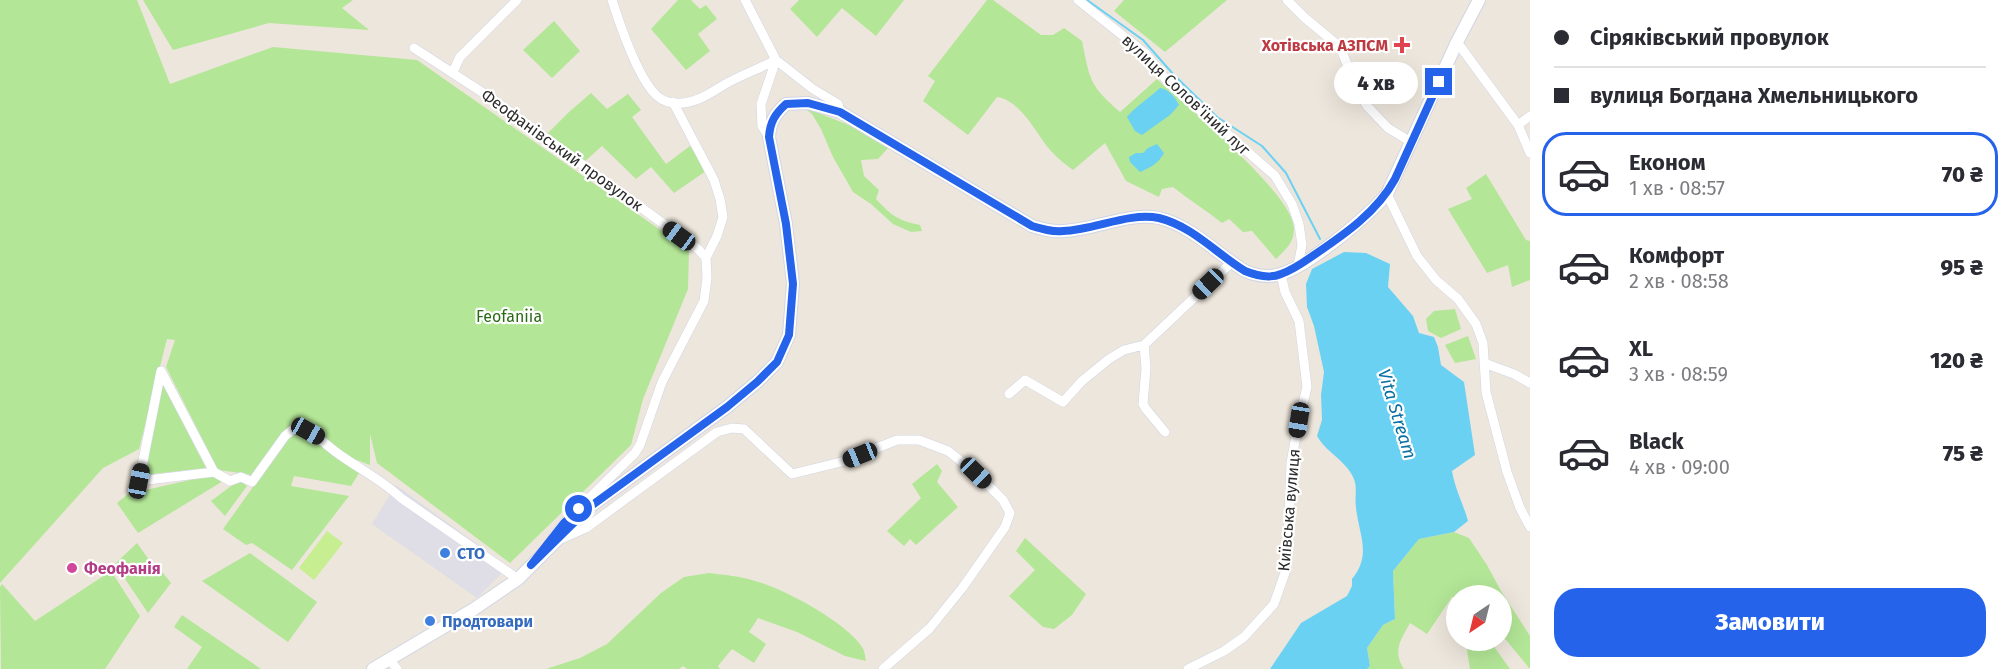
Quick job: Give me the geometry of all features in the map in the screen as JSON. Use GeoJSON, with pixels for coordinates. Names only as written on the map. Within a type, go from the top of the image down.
{"type":"FeatureCollection","features":[{"type":"Feature","properties":{"kind":"street"},"geometry":{"type":"LineString","coordinates":[[453,72],[460,57],[517,0]]}},
{"type":"Feature","properties":{"kind":"street"},"geometry":{"type":"LineString","coordinates":[[612,0],[621,29],[649,87],[664,101],[684,103],[702,97],[776,60]]}},
{"type":"Feature","properties":{"kind":"street"},"geometry":{"type":"LineString","coordinates":[[745,0],[776,60],[813,89],[838,104],[840,112]]}},
{"type":"Feature","properties":{"kind":"street","name":"вулиця Солов'їний луг"},"geometry":{"type":"LineString","coordinates":[[1078,0],[1146,54],[1168,82],[1275,176],[1292,204],[1299,224],[1302,245],[1298,266]]}},
{"type":"Feature","properties":{"kind":"street"},"geometry":{"type":"LineString","coordinates":[[1287,0],[1340,47],[1360,95],[1368,107],[1388,128],[1411,142]]}},
{"type":"Feature","properties":{"kind":"street"},"geometry":{"type":"LineString","coordinates":[[373,669],[393,664],[518,579],[591,506],[727,407],[777,362],[789,335],[793,284],[786,224],[769,137],[770,125],[775,114],[786,104],[808,103],[840,112],[1032,226],[1049,231],[1065,231],[1143,217],[1158,218],[1189,232],[1231,262],[1255,275],[1269,276],[1281,274],[1298,266],[1338,238],[1372,210],[1387,194],[1457,42],[1479,0]]}},
{"type":"Feature","properties":{"kind":"street"},"geometry":{"type":"LineString","coordinates":[[1457,42],[1518,124],[1530,153]]}},
{"type":"Feature","properties":{"kind":"street","name":"Феофанівський провулок"},"geometry":{"type":"LineString","coordinates":[[414,48],[453,72],[698,249],[706,258]]}},
{"type":"Feature","properties":{"kind":"street"},"geometry":{"type":"LineString","coordinates":[[769,137],[762,126],[761,104],[776,60]]}},
{"type":"Feature","properties":{"kind":"street"},"geometry":{"type":"LineString","coordinates":[[531,565],[564,523],[627,463],[640,445],[662,382],[704,302],[707,278],[706,258],[723,217],[714,180],[672,102]]}},
{"type":"Feature","properties":{"kind":"street"},"geometry":{"type":"LineString","coordinates":[[1518,124],[1530,116]]}},
{"type":"Feature","properties":{"kind":"street"},"geometry":{"type":"LineString","coordinates":[[1387,194],[1417,256],[1436,280],[1458,298],[1476,324],[1483,343],[1486,392],[1507,472],[1520,508],[1530,527]]}},
{"type":"Feature","properties":{"kind":"street"},"geometry":{"type":"LineString","coordinates":[[1009,394],[1025,380],[1063,402],[1082,381],[1108,359],[1124,350],[1144,345],[1231,262]]}},
{"type":"Feature","properties":{"kind":"street","name":"Київська вулиця"},"geometry":{"type":"LineString","coordinates":[[1188,669],[1224,651],[1244,637],[1274,604],[1287,567],[1291,463],[1307,387],[1299,321],[1285,292],[1281,274]]}},
{"type":"Feature","properties":{"kind":"street"},"geometry":{"type":"LineString","coordinates":[[1144,345],[1146,368],[1143,404],[1164,432]]}},
{"type":"Feature","properties":{"kind":"street"},"geometry":{"type":"LineString","coordinates":[[1484,363],[1514,374],[1530,383]]}},
{"type":"Feature","properties":{"kind":"street"},"geometry":{"type":"LineString","coordinates":[[214,472],[139,481],[161,371],[214,472],[230,481],[241,477],[252,482],[285,436],[296,427],[302,428],[320,438],[342,457],[379,479],[400,498],[518,579]]}},
{"type":"Feature","properties":{"kind":"street"},"geometry":{"type":"LineString","coordinates":[[556,541],[586,528],[717,432],[732,428],[744,429],[792,474],[841,462],[897,440],[919,440],[948,451],[976,473],[1003,500],[1010,513],[1005,527],[937,620],[884,669]]}},
{"type":"Feature","properties":{"kind":"shaded area"},"geometry":{"type":"Polygon","coordinates":[[[396,485],[508,567],[477,598],[372,524],[396,485]]]}},
{"type":"Feature","properties":{"kind":"green space","name":"Feofaniia"},"geometry":{"type":"Polygon","coordinates":[[[0,0],[137,0],[170,84],[273,47],[417,60],[689,250],[688,289],[643,399],[631,445],[510,563],[377,463],[370,434],[370,465],[338,453],[361,470],[351,486],[294,476],[291,486],[349,496],[292,570],[252,543],[246,545],[223,529],[258,480],[248,474],[218,470],[166,367],[175,340],[167,339],[139,449],[103,468],[0,583],[0,0]]]}},
{"type":"Feature","properties":{"kind":"green space"},"geometry":{"type":"Polygon","coordinates":[[[143,0],[353,0],[342,8],[369,30],[269,23],[173,50],[143,0]]]}},
{"type":"Feature","properties":{"kind":"green space"},"geometry":{"type":"Polygon","coordinates":[[[678,0],[691,0],[700,9],[706,5],[717,19],[698,34],[710,51],[686,70],[651,29],[678,0]]]}},
{"type":"Feature","properties":{"kind":"green space"},"geometry":{"type":"Polygon","coordinates":[[[799,0],[904,0],[876,36],[842,8],[817,37],[790,9],[799,0]]]}},
{"type":"Feature","properties":{"kind":"green space"},"geometry":{"type":"Polygon","coordinates":[[[987,0],[993,0],[1041,35],[1053,35],[1064,28],[1082,41],[1092,81],[1102,95],[1120,112],[1157,79],[1254,169],[1286,208],[1294,229],[1294,234],[1287,247],[1276,259],[1252,231],[1243,232],[1229,219],[1222,223],[1173,187],[1162,189],[1159,197],[1126,181],[1105,143],[1073,170],[1058,159],[1021,111],[1006,100],[997,97],[968,135],[923,101],[935,81],[928,76],[987,0]]]}},
{"type":"Feature","properties":{"kind":"green space"},"geometry":{"type":"Polygon","coordinates":[[[1124,0],[1227,0],[1165,52],[1114,11],[1124,0]]]}},
{"type":"Feature","properties":{"kind":"green space"},"geometry":{"type":"Polygon","coordinates":[[[554,21],[580,51],[552,78],[523,50],[554,21]]]}},
{"type":"Feature","properties":{"kind":"green space"},"geometry":{"type":"Polygon","coordinates":[[[591,93],[607,109],[628,94],[641,110],[632,117],[666,164],[690,146],[706,171],[674,193],[651,167],[636,179],[602,146],[584,162],[546,135],[591,93]]]}},
{"type":"Feature","properties":{"kind":"green space"},"geometry":{"type":"Polygon","coordinates":[[[803,107],[864,131],[889,147],[878,159],[861,160],[864,176],[879,190],[876,199],[886,210],[900,219],[920,225],[922,231],[911,232],[893,224],[871,204],[853,192],[833,157],[821,129],[812,114],[803,107]]]}},
{"type":"Feature","properties":{"kind":"green space"},"geometry":{"type":"Polygon","coordinates":[[[1486,174],[1526,240],[1530,241],[1530,280],[1512,287],[1508,265],[1487,273],[1448,209],[1472,199],[1466,188],[1486,174]]]}},
{"type":"Feature","properties":{"kind":"green space"},"geometry":{"type":"Polygon","coordinates":[[[1455,309],[1461,329],[1441,338],[1428,331],[1426,319],[1434,311],[1455,309]]]}},
{"type":"Feature","properties":{"kind":"green space"},"geometry":{"type":"Polygon","coordinates":[[[1468,336],[1476,359],[1455,363],[1445,345],[1468,336]]]}},
{"type":"Feature","properties":{"kind":"green space"},"geometry":{"type":"Polygon","coordinates":[[[163,385],[206,468],[145,475],[163,385]]]}},
{"type":"Feature","properties":{"kind":"green space"},"geometry":{"type":"Polygon","coordinates":[[[937,464],[942,471],[937,482],[958,507],[916,545],[910,539],[904,546],[887,531],[921,498],[912,484],[937,464]]]}},
{"type":"Feature","properties":{"kind":"green space"},"geometry":{"type":"Polygon","coordinates":[[[212,475],[223,481],[138,533],[117,503],[128,494],[212,475]]]}},
{"type":"Feature","properties":{"kind":"green space"},"geometry":{"type":"Polygon","coordinates":[[[239,480],[247,486],[225,516],[211,501],[239,480]]]}},
{"type":"Feature","properties":{"kind":"green space"},"geometry":{"type":"Polygon","coordinates":[[[327,531],[343,543],[314,580],[299,568],[327,531]]]}},
{"type":"Feature","properties":{"kind":"green space"},"geometry":{"type":"Polygon","coordinates":[[[1454,532],[1469,538],[1498,585],[1446,585],[1446,606],[1427,634],[1410,623],[1401,640],[1398,651],[1404,669],[1367,669],[1370,666],[1367,648],[1383,625],[1395,619],[1393,571],[1419,539],[1454,532]]]}},
{"type":"Feature","properties":{"kind":"green space"},"geometry":{"type":"Polygon","coordinates":[[[1025,538],[1086,594],[1072,615],[1054,629],[1043,627],[1009,596],[1035,570],[1016,551],[1025,538]]]}},
{"type":"Feature","properties":{"kind":"green space"},"geometry":{"type":"Polygon","coordinates":[[[137,543],[154,567],[158,567],[171,583],[148,613],[115,564],[137,543]]]}},
{"type":"Feature","properties":{"kind":"green space"},"geometry":{"type":"Polygon","coordinates":[[[250,553],[317,602],[288,642],[202,581],[250,553]]]}},
{"type":"Feature","properties":{"kind":"green space"},"geometry":{"type":"Polygon","coordinates":[[[111,571],[140,616],[105,669],[1,669],[0,587],[2,584],[35,621],[111,571]]]}},
{"type":"Feature","properties":{"kind":"green space"},"geometry":{"type":"Polygon","coordinates":[[[709,573],[744,578],[767,585],[797,599],[829,617],[843,628],[863,649],[866,661],[845,656],[797,632],[758,618],[749,632],[766,644],[754,663],[732,649],[718,666],[720,669],[687,669],[683,666],[679,669],[546,669],[580,658],[607,644],[661,593],[684,577],[709,573]]]}},
{"type":"Feature","properties":{"kind":"green space"},"geometry":{"type":"Polygon","coordinates":[[[1512,608],[1530,636],[1530,669],[1512,647],[1512,608]]]}},
{"type":"Feature","properties":{"kind":"green space"},"geometry":{"type":"Polygon","coordinates":[[[182,615],[261,669],[187,669],[202,647],[174,627],[182,615]]]}},
{"type":"Feature","properties":{"kind":"green space"},"geometry":{"type":"Polygon","coordinates":[[[1467,651],[1497,651],[1510,669],[1470,669],[1467,651]]]}},
{"type":"Feature","properties":{"kind":"water"},"geometry":{"type":"Polygon","coordinates":[[[1160,88],[1171,94],[1179,105],[1170,115],[1142,135],[1135,131],[1127,117],[1160,88]]]}},
{"type":"Feature","properties":{"kind":"water"},"geometry":{"type":"Polygon","coordinates":[[[1157,144],[1164,153],[1154,165],[1140,172],[1130,162],[1129,157],[1136,153],[1143,153],[1157,144]]]}},
{"type":"Feature","properties":{"kind":"water"},"geometry":{"type":"Polygon","coordinates":[[[1344,252],[1366,253],[1390,264],[1388,287],[1413,316],[1419,333],[1434,337],[1441,365],[1464,382],[1475,455],[1452,471],[1468,521],[1454,532],[1419,539],[1393,571],[1395,619],[1383,625],[1367,648],[1370,666],[1367,669],[1270,669],[1301,623],[1347,596],[1363,553],[1354,479],[1317,436],[1322,420],[1321,395],[1324,372],[1314,326],[1307,307],[1306,284],[1312,269],[1344,252]]]}},
{"type":"Feature","properties":{"kind":"waterway","name":"Vita Stream"},"geometry":{"type":"LineString","coordinates":[[1087,0],[1143,40],[1174,75],[1217,117],[1262,146],[1286,173],[1320,239]]}},
{"type":"Feature","properties":{"kind":"place","name":"Хотівська АЗПСМ"},"geometry":{"type":"Point","coordinates":[1402,45]}},
{"type":"Feature","properties":{"kind":"place","name":"СТО"},"geometry":{"type":"Point","coordinates":[445,553]}},
{"type":"Feature","properties":{"kind":"place","name":"Феофанія"},"geometry":{"type":"Point","coordinates":[72,568]}},
{"type":"Feature","properties":{"kind":"place","name":"Продтовари"},"geometry":{"type":"Point","coordinates":[430,621]}},
{"type":"Feature","properties":{"kind":"route"},"geometry":{"type":"LineString","coordinates":[[579,509],[564,523],[531,565],[591,506],[727,407],[777,362],[789,335],[793,284],[786,224],[769,137],[770,125],[775,114],[786,104],[808,103],[840,112],[1032,226],[1049,231],[1065,231],[1143,217],[1158,218],[1171,222],[1206,242],[1245,271],[1255,275],[1269,276],[1281,274],[1298,266],[1338,238],[1387,194],[1439,82]]}}]}
